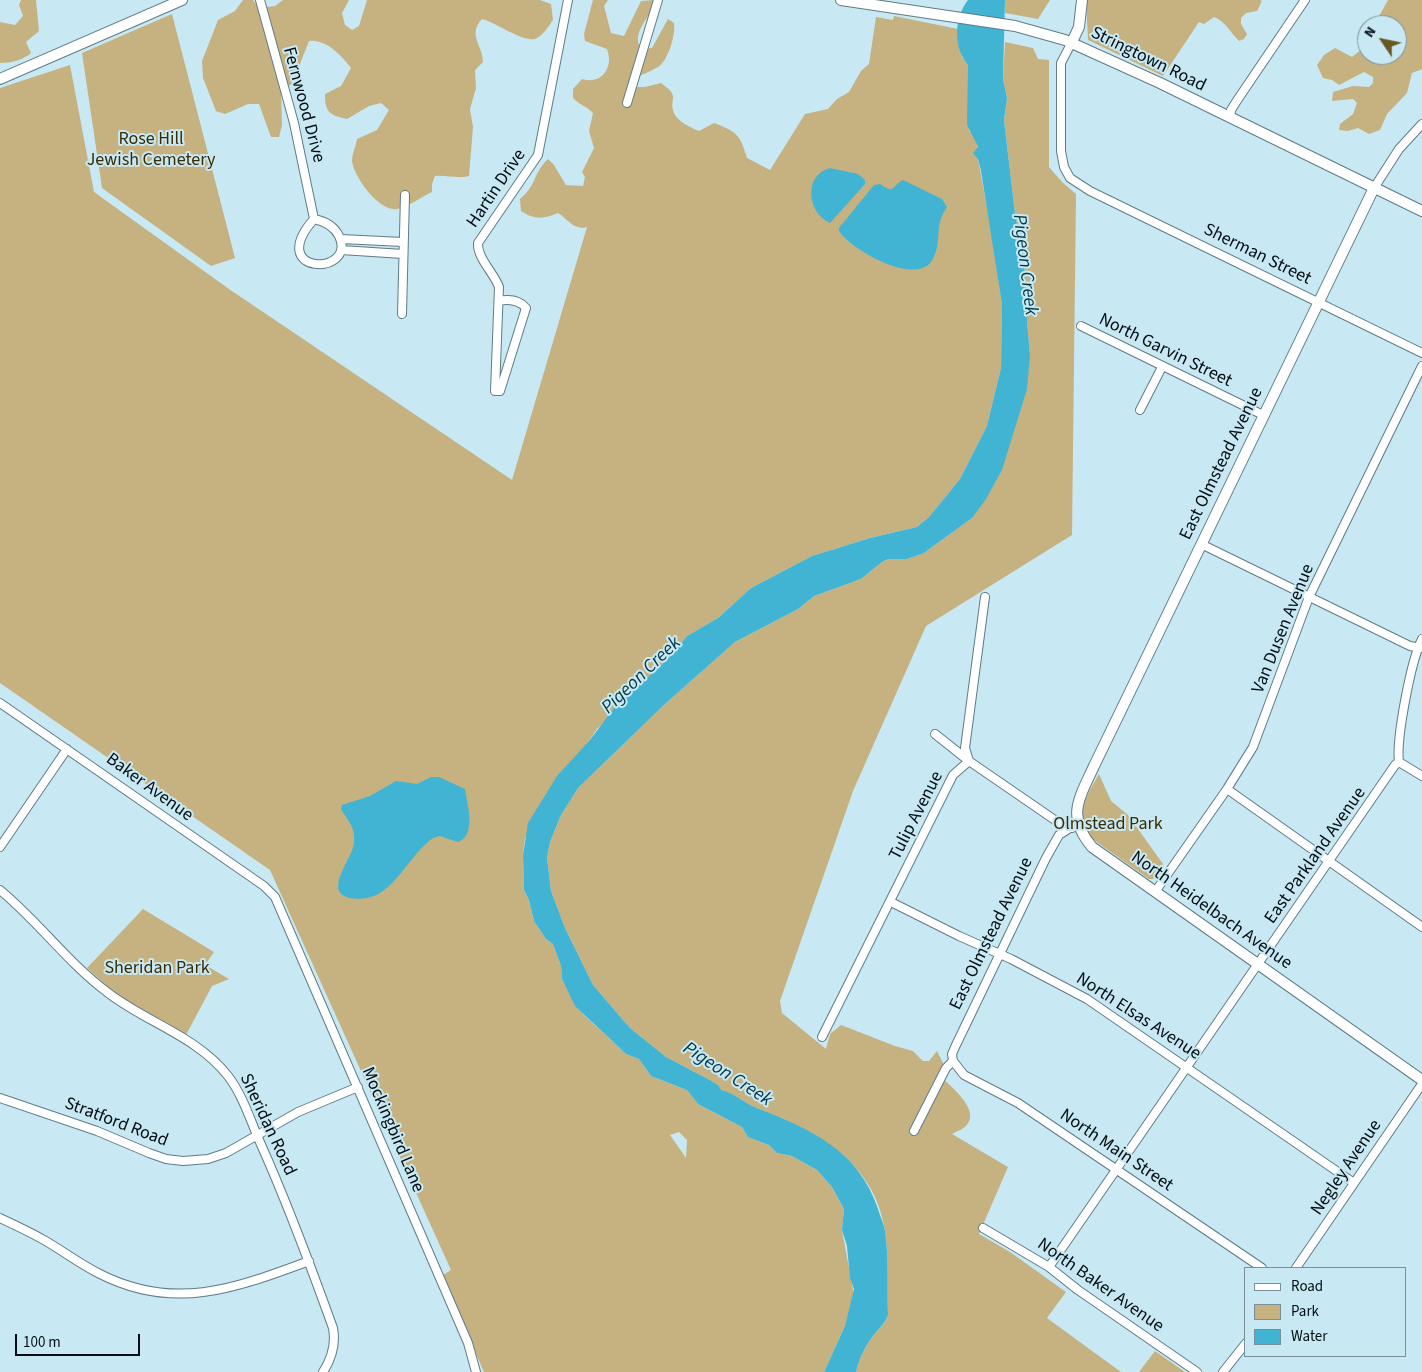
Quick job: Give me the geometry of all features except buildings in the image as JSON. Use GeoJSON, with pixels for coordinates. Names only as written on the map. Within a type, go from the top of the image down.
{"type":"FeatureCollection","features":[{"type":"Feature","properties":{"kind":"street"},"geometry":{"type":"LineString","coordinates":[[0,79],[182,0]]}},
{"type":"Feature","properties":{"kind":"street","name":"Fernwood Drive"},"geometry":{"type":"LineString","coordinates":[[260,0],[294,123],[314,219]]}},
{"type":"Feature","properties":{"kind":"street","name":"Hartin Drive"},"geometry":{"type":"LineString","coordinates":[[499,301],[509,299],[522,303],[526,308],[500,391],[495,391],[499,301],[496,278],[482,257],[478,243],[538,155],[568,0]]}},
{"type":"Feature","properties":{"kind":"street"},"geometry":{"type":"LineString","coordinates":[[627,103],[658,0]]}},
{"type":"Feature","properties":{"kind":"street","name":"Stringtown Road"},"geometry":{"type":"LineString","coordinates":[[841,0],[1006,25],[1045,33],[1072,42],[1422,211]]}},
{"type":"Feature","properties":{"kind":"street"},"geometry":{"type":"LineString","coordinates":[[1072,42],[1079,27],[1082,0]]}},
{"type":"Feature","properties":{"kind":"street"},"geometry":{"type":"LineString","coordinates":[[1230,118],[1231,110],[1305,0]]}},
{"type":"Feature","properties":{"kind":"street","name":"Sherman Street"},"geometry":{"type":"LineString","coordinates":[[1072,42],[1061,63],[1061,151],[1064,167],[1070,178],[1078,184],[1422,352]]}},
{"type":"Feature","properties":{"kind":"street","name":"East Olmstead Avenue"},"geometry":{"type":"LineString","coordinates":[[914,1131],[946,1068],[953,1061],[952,1054],[956,1045],[1059,835],[1075,829],[1076,814],[1086,783],[1374,188],[1399,149],[1422,124]]}},
{"type":"Feature","properties":{"kind":"street"},"geometry":{"type":"LineString","coordinates":[[402,314],[402,254],[405,195]]}},
{"type":"Feature","properties":{"kind":"street"},"geometry":{"type":"LineString","coordinates":[[314,219],[324,221],[337,231],[340,239],[341,250],[336,258],[327,264],[316,265],[308,262],[302,256],[299,245],[314,219]]}},
{"type":"Feature","properties":{"kind":"street"},"geometry":{"type":"LineString","coordinates":[[340,239],[403,242]]}},
{"type":"Feature","properties":{"kind":"street"},"geometry":{"type":"LineString","coordinates":[[341,250],[402,254]]}},
{"type":"Feature","properties":{"kind":"street","name":"North Garvin Street"},"geometry":{"type":"LineString","coordinates":[[1081,326],[1263,415]]}},
{"type":"Feature","properties":{"kind":"street","name":"Van Dusen Avenue"},"geometry":{"type":"LineString","coordinates":[[1155,892],[1227,789],[1253,747],[1309,597],[1422,366]]}},
{"type":"Feature","properties":{"kind":"street"},"geometry":{"type":"LineString","coordinates":[[1140,410],[1162,367]]}},
{"type":"Feature","properties":{"kind":"street"},"geometry":{"type":"LineString","coordinates":[[1201,544],[1309,597],[1420,648]]}},
{"type":"Feature","properties":{"kind":"street"},"geometry":{"type":"LineString","coordinates":[[969,761],[965,748],[985,597]]}},
{"type":"Feature","properties":{"kind":"street"},"geometry":{"type":"LineString","coordinates":[[1422,639],[1399,747],[1399,762],[1422,776]]}},
{"type":"Feature","properties":{"kind":"street","name":"Baker Avenue"},"geometry":{"type":"LineString","coordinates":[[0,703],[264,886],[277,900]]}},
{"type":"Feature","properties":{"kind":"street","name":"North Heidelbach Avenue"},"geometry":{"type":"LineString","coordinates":[[935,734],[969,761],[1075,829],[1092,847],[1422,1080]]}},
{"type":"Feature","properties":{"kind":"street"},"geometry":{"type":"LineString","coordinates":[[0,847],[67,749]]}},
{"type":"Feature","properties":{"kind":"street","name":"Tulip Avenue"},"geometry":{"type":"LineString","coordinates":[[822,1037],[953,775],[969,761]]}},
{"type":"Feature","properties":{"kind":"street","name":"East Parkland Avenue"},"geometry":{"type":"LineString","coordinates":[[1049,1267],[1259,965],[1394,765],[1399,762]]}},
{"type":"Feature","properties":{"kind":"street"},"geometry":{"type":"LineString","coordinates":[[1227,789],[1422,927]]}},
{"type":"Feature","properties":{"kind":"street","name":"Sheridan Road"},"geometry":{"type":"LineString","coordinates":[[0,890],[22,908],[77,966],[106,992],[147,1019],[185,1039],[213,1059],[237,1090],[309,1261],[333,1328],[334,1344],[332,1354],[323,1372]]}},
{"type":"Feature","properties":{"kind":"street","name":"Mockingbird Lane"},"geometry":{"type":"LineString","coordinates":[[277,900],[468,1343],[476,1372]]}},
{"type":"Feature","properties":{"kind":"street","name":"North Elsas Avenue"},"geometry":{"type":"LineString","coordinates":[[891,902],[1000,954],[1087,999],[1354,1183]]}},
{"type":"Feature","properties":{"kind":"street","name":"North Main Street"},"geometry":{"type":"LineString","coordinates":[[953,1061],[964,1075],[1018,1104],[1261,1267]]}},
{"type":"Feature","properties":{"kind":"street","name":"Negley Avenue"},"geometry":{"type":"LineString","coordinates":[[1297,1267],[1422,1084]]}},
{"type":"Feature","properties":{"kind":"street","name":"Stratford Road"},"geometry":{"type":"LineString","coordinates":[[0,1098],[174,1160],[199,1160],[226,1154],[298,1112],[358,1087]]}},
{"type":"Feature","properties":{"kind":"street"},"geometry":{"type":"LineString","coordinates":[[0,1218],[42,1239],[100,1274],[147,1290],[174,1293],[208,1293],[250,1282],[309,1261]]}},
{"type":"Feature","properties":{"kind":"street","name":"North Baker Avenue"},"geometry":{"type":"LineString","coordinates":[[983,1228],[1049,1267],[1078,1290],[1197,1372]]}},
{"type":"Feature","properties":{"kind":"street"},"geometry":{"type":"LineString","coordinates":[[1223,1372],[1244,1346]]}},
{"type":"Feature","properties":{"kind":"green space"},"geometry":{"type":"Polygon","coordinates":[[[21,0],[36,0],[39,31],[26,42],[31,53],[17,61],[0,63],[0,22],[15,25],[23,16],[19,5],[21,0]]]}},
{"type":"Feature","properties":{"kind":"green space"},"geometry":{"type":"Polygon","coordinates":[[[243,0],[253,0],[259,8],[275,6],[283,0],[349,0],[342,13],[345,25],[352,30],[359,26],[367,0],[540,0],[551,4],[553,20],[541,35],[532,39],[519,36],[482,19],[476,30],[483,62],[475,70],[476,88],[470,109],[473,127],[469,176],[435,176],[432,192],[397,209],[383,205],[368,192],[357,176],[352,161],[357,139],[377,130],[389,110],[381,103],[369,106],[347,119],[329,112],[325,94],[341,86],[351,68],[338,53],[327,45],[309,41],[292,84],[281,93],[282,125],[279,137],[271,137],[259,104],[248,104],[225,114],[216,111],[203,78],[202,61],[218,20],[235,11],[243,0]]]}},
{"type":"Feature","properties":{"kind":"green space"},"geometry":{"type":"Polygon","coordinates":[[[593,0],[608,0],[604,6],[611,33],[624,36],[641,1],[655,0],[640,30],[638,42],[641,49],[652,48],[668,19],[674,23],[672,40],[662,64],[632,79],[633,87],[645,87],[661,83],[673,95],[674,113],[681,121],[699,131],[714,123],[728,129],[740,139],[747,158],[770,170],[805,114],[828,109],[837,99],[849,92],[861,71],[869,64],[876,17],[893,20],[894,16],[958,29],[962,57],[968,65],[969,131],[975,136],[977,144],[1002,304],[1001,368],[987,426],[960,479],[929,517],[917,527],[870,538],[812,556],[751,588],[718,618],[687,636],[667,660],[597,729],[525,838],[523,855],[524,890],[529,900],[534,921],[546,939],[553,944],[561,966],[562,979],[583,1014],[626,1054],[639,1059],[651,1076],[687,1090],[698,1104],[742,1127],[748,1137],[769,1145],[777,1153],[792,1156],[817,1170],[832,1187],[844,1209],[842,1230],[854,1295],[845,1326],[824,1372],[484,1372],[443,1275],[451,1270],[270,870],[0,683],[0,88],[70,65],[94,192],[229,289],[512,480],[587,227],[575,226],[558,213],[543,217],[531,216],[521,211],[520,199],[529,189],[543,164],[548,159],[554,165],[566,185],[583,186],[585,177],[582,172],[594,148],[589,131],[593,113],[573,98],[573,89],[582,79],[589,80],[601,77],[605,73],[609,62],[607,49],[585,41],[584,34],[593,0]],[[679,1132],[670,1135],[686,1158],[687,1140],[679,1132]]]}},
{"type":"Feature","properties":{"kind":"green space"},"geometry":{"type":"Polygon","coordinates":[[[1005,0],[1050,0],[1038,19],[1005,13],[1005,0]]]}},
{"type":"Feature","properties":{"kind":"green space"},"geometry":{"type":"Polygon","coordinates":[[[1086,0],[1262,1],[1257,11],[1246,13],[1241,18],[1241,24],[1247,34],[1244,39],[1239,41],[1225,24],[1214,17],[1204,24],[1199,22],[1163,76],[1088,40],[1086,0]]]}},
{"type":"Feature","properties":{"kind":"green space"},"geometry":{"type":"Polygon","coordinates":[[[1388,0],[1422,0],[1422,69],[1412,73],[1407,93],[1387,114],[1380,130],[1369,134],[1358,128],[1348,131],[1339,130],[1340,124],[1353,114],[1357,103],[1353,99],[1332,101],[1333,92],[1353,86],[1369,87],[1373,83],[1373,77],[1364,72],[1339,85],[1332,80],[1323,78],[1317,65],[1324,55],[1335,48],[1352,57],[1357,53],[1357,65],[1407,65],[1407,15],[1380,15],[1388,0]]]}},
{"type":"Feature","properties":{"kind":"green space","name":"Rose Hill Jewish Cemetery"},"geometry":{"type":"Polygon","coordinates":[[[172,14],[235,258],[211,266],[102,188],[82,53],[172,14]]]}},
{"type":"Feature","properties":{"kind":"green space"},"geometry":{"type":"Polygon","coordinates":[[[1005,42],[1033,48],[1038,59],[1049,60],[1049,167],[1076,194],[1072,535],[926,626],[853,791],[780,1001],[782,1013],[826,1049],[830,1034],[841,1025],[913,1051],[923,1061],[929,1061],[937,1051],[943,1063],[943,1079],[963,1099],[970,1111],[967,1125],[952,1134],[1008,1167],[979,1234],[1010,1252],[1066,1292],[1047,1318],[1121,1372],[856,1372],[867,1345],[885,1322],[888,1315],[885,1231],[879,1207],[869,1186],[856,1168],[821,1139],[800,1127],[752,1106],[730,1093],[720,1090],[718,1085],[666,1057],[630,1028],[593,985],[565,928],[551,891],[547,857],[550,842],[561,815],[578,788],[665,704],[735,642],[798,609],[814,596],[861,579],[888,559],[907,559],[924,553],[972,518],[1030,355],[1027,322],[1030,302],[1015,214],[1004,120],[1007,98],[1003,79],[1005,42]]]}},
{"type":"Feature","properties":{"kind":"green space","name":"Olmstead Park"},"geometry":{"type":"Polygon","coordinates":[[[1099,774],[1111,801],[1128,815],[1163,864],[1153,879],[1149,879],[1094,840],[1087,831],[1082,815],[1083,807],[1089,791],[1099,774]]]}},
{"type":"Feature","properties":{"kind":"green space","name":"Sheridan Park"},"geometry":{"type":"Polygon","coordinates":[[[143,909],[214,952],[205,965],[229,979],[212,986],[186,1035],[119,997],[87,968],[143,909]]]}},
{"type":"Feature","properties":{"kind":"green space"},"geometry":{"type":"Polygon","coordinates":[[[1155,1351],[1185,1372],[1139,1372],[1155,1351]]]}},
{"type":"Feature","properties":{"kind":"water"},"geometry":{"type":"Polygon","coordinates":[[[968,0],[1005,0],[1003,79],[1007,98],[1004,120],[1015,214],[1030,302],[1027,322],[1030,355],[1027,389],[1002,470],[986,499],[972,518],[924,553],[907,559],[888,559],[861,579],[814,596],[798,609],[735,642],[665,704],[578,788],[561,815],[550,842],[547,857],[551,891],[565,928],[593,985],[630,1028],[666,1057],[718,1085],[721,1090],[731,1093],[752,1106],[796,1124],[831,1145],[846,1157],[870,1189],[885,1231],[888,1315],[885,1322],[867,1345],[856,1372],[824,1372],[845,1326],[854,1289],[850,1278],[847,1246],[842,1230],[844,1209],[832,1187],[817,1170],[792,1156],[777,1153],[769,1145],[748,1137],[742,1127],[698,1104],[687,1090],[651,1076],[639,1059],[626,1054],[575,1006],[562,979],[561,966],[553,944],[546,939],[534,921],[529,900],[524,890],[523,855],[528,823],[557,776],[590,740],[614,708],[667,660],[687,636],[718,618],[751,588],[812,556],[870,538],[917,527],[929,517],[960,479],[987,426],[1001,368],[1002,304],[981,171],[978,159],[973,153],[978,147],[967,124],[968,65],[960,50],[957,32],[960,15],[968,0]]]}},
{"type":"Feature","properties":{"kind":"water"},"geometry":{"type":"Polygon","coordinates":[[[830,168],[858,174],[865,180],[865,184],[830,223],[816,211],[811,194],[815,178],[821,172],[830,168]]]}},
{"type":"Feature","properties":{"kind":"water"},"geometry":{"type":"Polygon","coordinates":[[[903,180],[942,199],[947,207],[940,221],[936,252],[933,259],[925,267],[914,270],[900,268],[870,256],[846,239],[839,231],[839,228],[874,185],[880,184],[891,189],[903,180]]]}},
{"type":"Feature","properties":{"kind":"water"},"geometry":{"type":"Polygon","coordinates":[[[431,777],[439,777],[465,789],[469,811],[469,826],[464,838],[458,842],[440,836],[433,838],[419,851],[394,881],[377,895],[357,899],[342,895],[339,889],[339,882],[354,843],[354,833],[341,809],[342,805],[370,796],[396,781],[417,784],[431,777]]]}},
{"type":"Feature","properties":{"kind":"water label","name":"Pigeon Creek"},"geometry":{"type":"Point","coordinates":[1024,265]}},
{"type":"Feature","properties":{"kind":"water label","name":"Pigeon Creek"},"geometry":{"type":"Point","coordinates":[642,676]}},
{"type":"Feature","properties":{"kind":"water label","name":"Pigeon Creek"},"geometry":{"type":"Point","coordinates":[727,1075]}}]}
